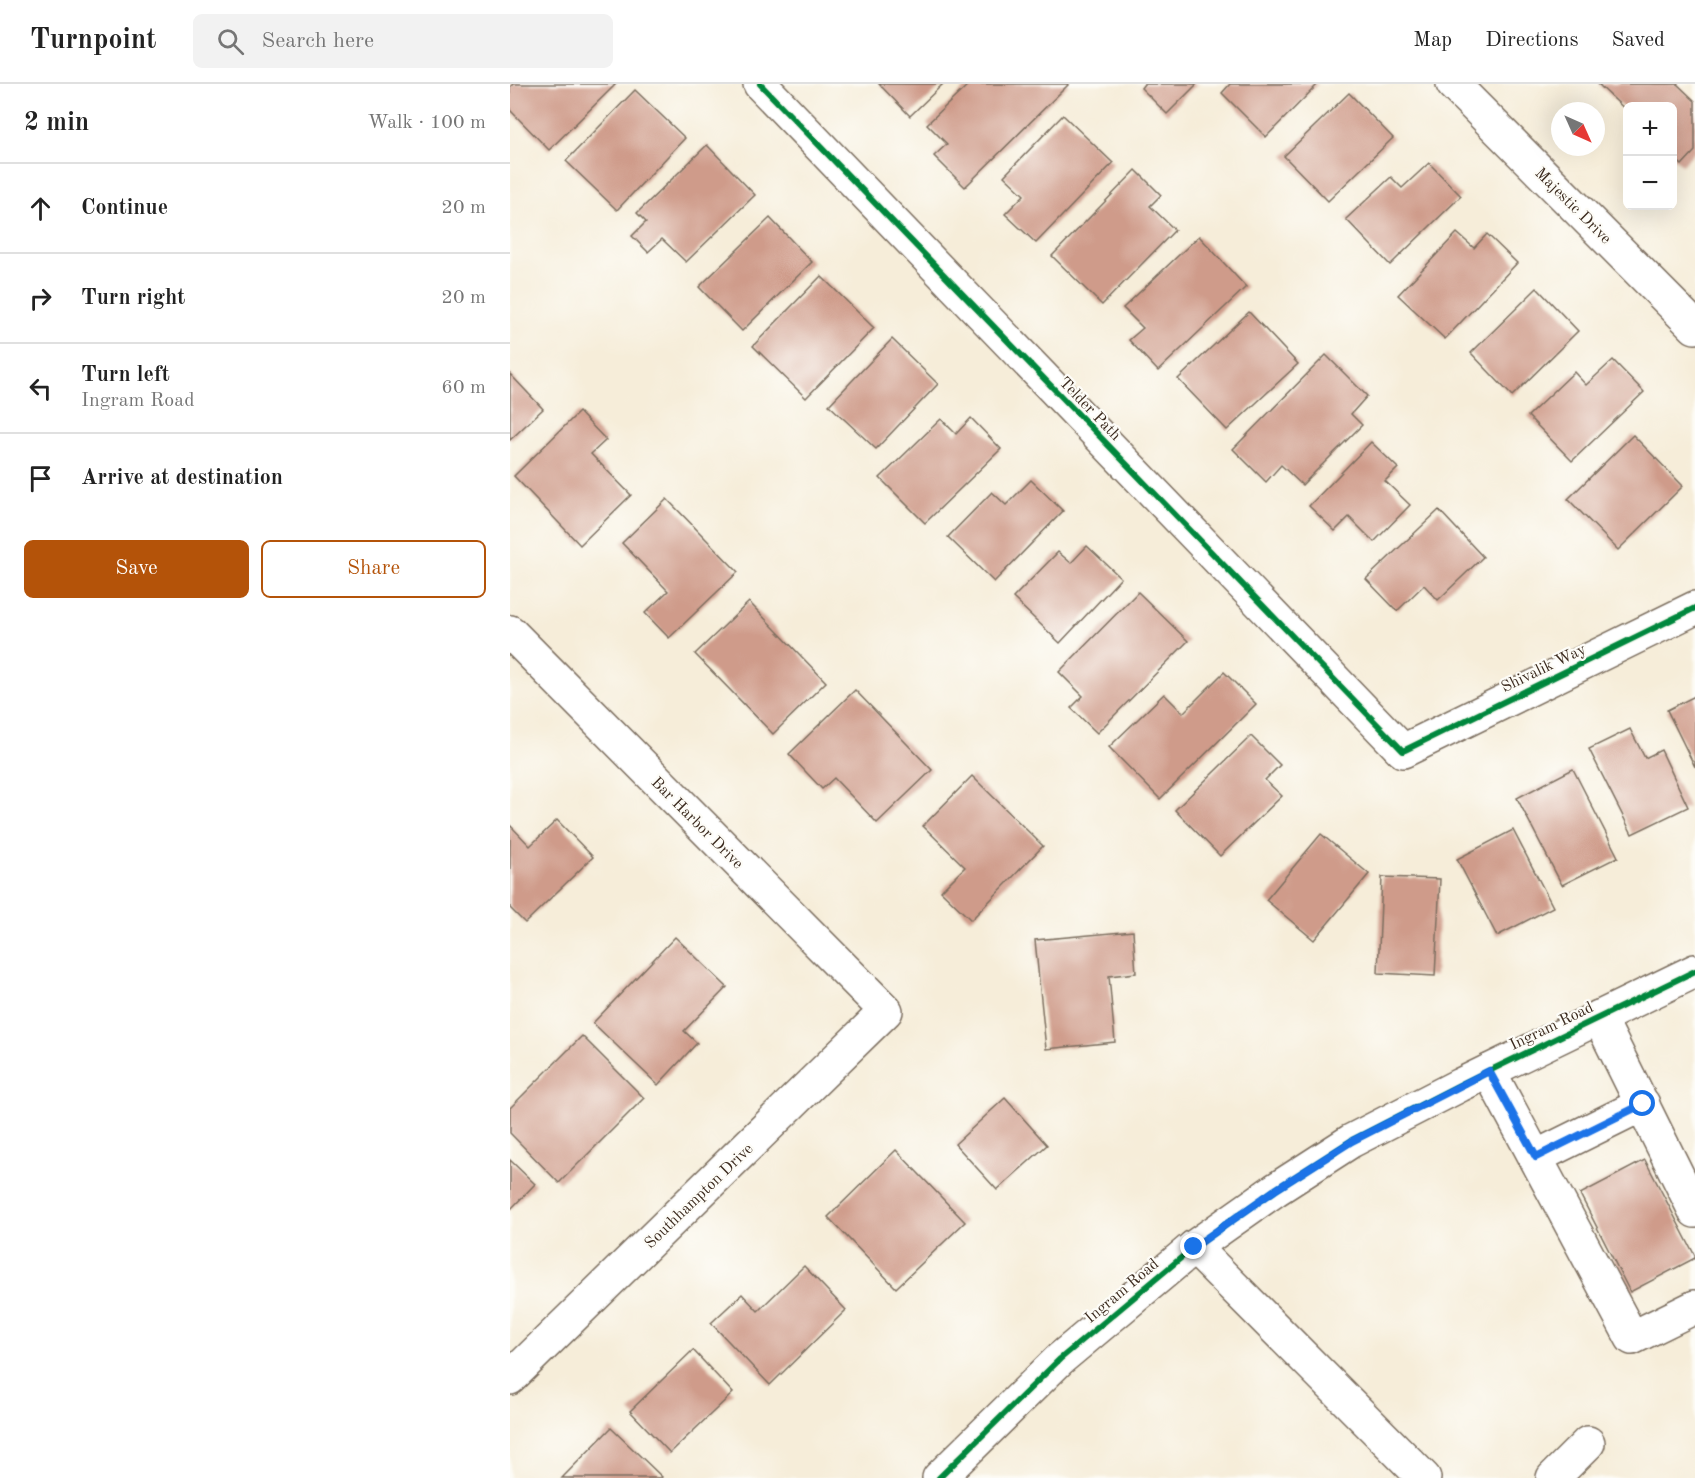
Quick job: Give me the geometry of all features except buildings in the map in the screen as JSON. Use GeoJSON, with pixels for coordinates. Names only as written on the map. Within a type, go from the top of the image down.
{"type":"FeatureCollection","features":[{"type":"Feature","properties":{"kind":"street","name":"Telder Path"},"geometry":{"type":"LineString","coordinates":[[760,84],[1403,751]]}},
{"type":"Feature","properties":{"kind":"street","name":"Majestic Drive"},"geometry":{"type":"LineString","coordinates":[[1454,84],[1695,327]]}},
{"type":"Feature","properties":{"kind":"street","name":"Shivalik Way"},"geometry":{"type":"LineString","coordinates":[[1403,751],[1695,608]]}},
{"type":"Feature","properties":{"kind":"street","name":"Bar Harbor Drive"},"geometry":{"type":"LineString","coordinates":[[510,632],[886,1011]]}},
{"type":"Feature","properties":{"kind":"street","name":"Ingram Road"},"geometry":{"type":"LineString","coordinates":[[939,1478],[1060,1359],[1194,1247],[1275,1190],[1352,1141],[1489,1071],[1695,971]]}},
{"type":"Feature","properties":{"kind":"street","name":"Southhampton Drive"},"geometry":{"type":"LineString","coordinates":[[510,1378],[886,1011]]}},
{"type":"Feature","properties":{"kind":"street"},"geometry":{"type":"LineString","coordinates":[[1599,1017],[1695,1210]]}},
{"type":"Feature","properties":{"kind":"street"},"geometry":{"type":"LineString","coordinates":[[1489,1071],[1632,1338],[1695,1307]]}},
{"type":"Feature","properties":{"kind":"street"},"geometry":{"type":"LineString","coordinates":[[1536,1157],[1643,1104]]}},
{"type":"Feature","properties":{"kind":"street"},"geometry":{"type":"LineString","coordinates":[[1194,1247],[1424,1478]]}},
{"type":"Feature","properties":{"kind":"street"},"geometry":{"type":"LineString","coordinates":[[1553,1478],[1588,1443]]}},
{"type":"Feature","properties":{"kind":"cycle path"},"geometry":{"type":"LineString","coordinates":[[760,84],[1403,751],[1695,608]]}},
{"type":"Feature","properties":{"kind":"cycle path"},"geometry":{"type":"LineString","coordinates":[[939,1478],[1060,1359],[1194,1247],[1275,1190],[1351,1141],[1460,1085],[1695,971]]}},
{"type":"Feature","properties":{"kind":"route"},"geometry":{"type":"LineString","coordinates":[[1194,1247],[1275,1190],[1352,1141],[1489,1071],[1536,1157],[1643,1104]]}}]}
